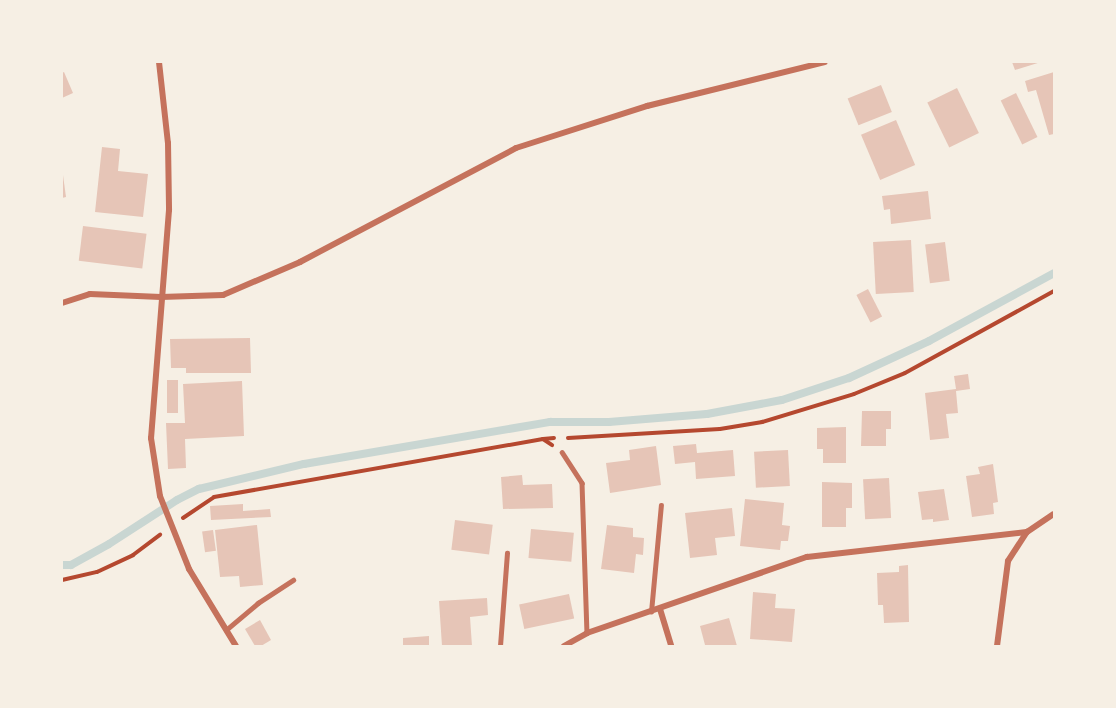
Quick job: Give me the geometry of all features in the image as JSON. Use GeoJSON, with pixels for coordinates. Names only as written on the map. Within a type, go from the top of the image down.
{"type":"FeatureCollection","features":[{"type":"Feature","properties":{"kind":"street"},"geometry":{"type":"LineString","coordinates":[[159,62],[168,143],[169,210],[151,438],[160,496],[189,569],[236,646]]}},
{"type":"Feature","properties":{"kind":"street"},"geometry":{"type":"LineString","coordinates":[[62,303],[90,294],[161,297],[223,295],[300,262],[516,148],[647,106],[825,62]]}},
{"type":"Feature","properties":{"kind":"street"},"geometry":{"type":"LineString","coordinates":[[997,646],[1008,561],[1027,532],[1054,514]]}},
{"type":"Feature","properties":{"kind":"street"},"geometry":{"type":"LineString","coordinates":[[564,646],[587,633],[807,556],[1027,532]]}},
{"type":"Feature","properties":{"kind":"street"},"geometry":{"type":"LineString","coordinates":[[660,609],[671,646]]}},
{"type":"Feature","properties":{"kind":"lane"},"geometry":{"type":"LineString","coordinates":[[562,452],[582,483],[587,633]]}},
{"type":"Feature","properties":{"kind":"lane"},"geometry":{"type":"LineString","coordinates":[[651,612],[662,505]]}},
{"type":"Feature","properties":{"kind":"lane"},"geometry":{"type":"LineString","coordinates":[[500,646],[507,553]]}},
{"type":"Feature","properties":{"kind":"lane"},"geometry":{"type":"LineString","coordinates":[[226,630],[258,603],[293,580]]}},
{"type":"Feature","properties":{"kind":"path"},"geometry":{"type":"LineString","coordinates":[[62,580],[97,572],[134,555],[173,524],[214,497],[543,439],[720,429],[762,422],[854,394],[905,373],[1054,291]]}},
{"type":"Feature","properties":{"kind":"path"},"geometry":{"type":"LineString","coordinates":[[543,439],[562,452]]}},
{"type":"Feature","properties":{"kind":"building"},"geometry":{"type":"Polygon","coordinates":[[[1012,62],[1041,62],[1015,70],[1012,62]]]}},
{"type":"Feature","properties":{"kind":"building"},"geometry":{"type":"Polygon","coordinates":[[[64,72],[73,93],[62,98],[62,73],[64,72]]]}},
{"type":"Feature","properties":{"kind":"building"},"geometry":{"type":"Polygon","coordinates":[[[1054,72],[1054,134],[1049,135],[1036,90],[1028,92],[1025,81],[1054,72]]]}},
{"type":"Feature","properties":{"kind":"building"},"geometry":{"type":"Polygon","coordinates":[[[881,85],[892,112],[858,125],[848,98],[881,85]]]}},
{"type":"Feature","properties":{"kind":"building"},"geometry":{"type":"Polygon","coordinates":[[[957,88],[979,133],[949,147],[927,102],[957,88]]]}},
{"type":"Feature","properties":{"kind":"building"},"geometry":{"type":"Polygon","coordinates":[[[1016,93],[1037,137],[1022,144],[1001,100],[1016,93]]]}},
{"type":"Feature","properties":{"kind":"building"},"geometry":{"type":"Polygon","coordinates":[[[896,120],[915,165],[880,180],[861,135],[896,120]]]}},
{"type":"Feature","properties":{"kind":"building"},"geometry":{"type":"Polygon","coordinates":[[[102,147],[120,149],[118,171],[148,174],[143,217],[95,212],[102,147]]]}},
{"type":"Feature","properties":{"kind":"building"},"geometry":{"type":"Polygon","coordinates":[[[62,168],[66,197],[62,198],[62,168]]]}},
{"type":"Feature","properties":{"kind":"building"},"geometry":{"type":"Polygon","coordinates":[[[928,191],[931,219],[891,224],[890,209],[884,210],[882,196],[928,191]]]}},
{"type":"Feature","properties":{"kind":"building"},"geometry":{"type":"Polygon","coordinates":[[[83,226],[147,234],[142,269],[79,261],[83,226]]]}},
{"type":"Feature","properties":{"kind":"building"},"geometry":{"type":"Polygon","coordinates":[[[911,240],[914,292],[876,294],[873,242],[911,240]]]}},
{"type":"Feature","properties":{"kind":"building"},"geometry":{"type":"Polygon","coordinates":[[[945,242],[950,281],[930,283],[925,244],[945,242]]]}},
{"type":"Feature","properties":{"kind":"building"},"geometry":{"type":"Polygon","coordinates":[[[868,289],[882,317],[870,323],[856,295],[868,289]]]}},
{"type":"Feature","properties":{"kind":"building"},"geometry":{"type":"Polygon","coordinates":[[[250,338],[251,373],[186,373],[186,368],[171,368],[170,339],[250,338]]]}},
{"type":"Feature","properties":{"kind":"building"},"geometry":{"type":"Polygon","coordinates":[[[968,374],[970,389],[956,391],[958,413],[946,414],[949,438],[930,440],[925,393],[956,389],[954,376],[968,374]]]}},
{"type":"Feature","properties":{"kind":"building"},"geometry":{"type":"Polygon","coordinates":[[[167,380],[178,380],[178,413],[167,413],[167,380]]]}},
{"type":"Feature","properties":{"kind":"building"},"geometry":{"type":"Polygon","coordinates":[[[242,381],[244,436],[185,439],[186,468],[168,469],[166,423],[185,423],[183,384],[242,381]]]}},
{"type":"Feature","properties":{"kind":"building"},"geometry":{"type":"Polygon","coordinates":[[[862,411],[891,411],[891,429],[886,429],[886,446],[861,446],[862,411]]]}},
{"type":"Feature","properties":{"kind":"building"},"geometry":{"type":"Polygon","coordinates":[[[846,427],[846,463],[823,463],[823,449],[817,449],[817,428],[846,427]]]}},
{"type":"Feature","properties":{"kind":"building"},"geometry":{"type":"Polygon","coordinates":[[[696,444],[697,453],[733,450],[735,476],[696,479],[695,462],[675,464],[673,446],[696,444]]]}},
{"type":"Feature","properties":{"kind":"building"},"geometry":{"type":"Polygon","coordinates":[[[656,446],[661,485],[610,493],[606,463],[630,460],[629,450],[656,446]]]}},
{"type":"Feature","properties":{"kind":"building"},"geometry":{"type":"Polygon","coordinates":[[[788,450],[790,486],[756,488],[754,452],[788,450]]]}},
{"type":"Feature","properties":{"kind":"building"},"geometry":{"type":"Polygon","coordinates":[[[993,464],[998,502],[993,503],[994,514],[972,517],[966,476],[980,474],[978,467],[993,464]]]}},
{"type":"Feature","properties":{"kind":"building"},"geometry":{"type":"Polygon","coordinates":[[[522,475],[523,485],[552,484],[553,508],[503,509],[501,477],[522,475]]]}},
{"type":"Feature","properties":{"kind":"building"},"geometry":{"type":"Polygon","coordinates":[[[889,478],[891,518],[865,519],[863,479],[889,478]]]}},
{"type":"Feature","properties":{"kind":"building"},"geometry":{"type":"Polygon","coordinates":[[[822,482],[852,483],[852,508],[846,508],[846,527],[822,527],[822,482]]]}},
{"type":"Feature","properties":{"kind":"building"},"geometry":{"type":"Polygon","coordinates":[[[944,489],[949,520],[933,522],[933,519],[922,520],[918,492],[944,489]]]}},
{"type":"Feature","properties":{"kind":"building"},"geometry":{"type":"Polygon","coordinates":[[[745,499],[784,503],[782,525],[790,526],[788,541],[781,541],[780,550],[740,546],[745,499]]]}},
{"type":"Feature","properties":{"kind":"building"},"geometry":{"type":"Polygon","coordinates":[[[243,504],[243,511],[270,509],[271,517],[211,520],[210,506],[243,504]]]}},
{"type":"Feature","properties":{"kind":"building"},"geometry":{"type":"Polygon","coordinates":[[[732,508],[735,536],[715,538],[717,555],[690,558],[685,513],[732,508]]]}},
{"type":"Feature","properties":{"kind":"building"},"geometry":{"type":"Polygon","coordinates":[[[455,520],[493,525],[489,554],[451,550],[455,520]]]}},
{"type":"Feature","properties":{"kind":"building"},"geometry":{"type":"Polygon","coordinates":[[[257,525],[263,585],[240,587],[239,576],[220,577],[215,530],[257,525]]]}},
{"type":"Feature","properties":{"kind":"building"},"geometry":{"type":"Polygon","coordinates":[[[607,525],[633,528],[633,537],[644,538],[643,555],[636,554],[634,573],[601,569],[607,525]]]}},
{"type":"Feature","properties":{"kind":"building"},"geometry":{"type":"Polygon","coordinates":[[[531,529],[574,533],[571,562],[528,558],[531,529]]]}},
{"type":"Feature","properties":{"kind":"building"},"geometry":{"type":"Polygon","coordinates":[[[213,530],[216,551],[205,552],[202,532],[213,530]]]}},
{"type":"Feature","properties":{"kind":"building"},"geometry":{"type":"Polygon","coordinates":[[[908,565],[909,622],[884,623],[883,605],[878,605],[877,573],[899,572],[899,566],[908,565]]]}},
{"type":"Feature","properties":{"kind":"building"},"geometry":{"type":"Polygon","coordinates":[[[753,592],[776,594],[775,608],[795,609],[792,642],[750,639],[753,592]]]}},
{"type":"Feature","properties":{"kind":"building"},"geometry":{"type":"Polygon","coordinates":[[[569,594],[574,618],[524,629],[519,605],[569,594]]]}},
{"type":"Feature","properties":{"kind":"building"},"geometry":{"type":"Polygon","coordinates":[[[487,598],[488,615],[470,617],[472,646],[442,646],[439,601],[487,598]]]}},
{"type":"Feature","properties":{"kind":"building"},"geometry":{"type":"Polygon","coordinates":[[[729,618],[737,646],[705,645],[700,626],[729,618]]]}},
{"type":"Feature","properties":{"kind":"building"},"geometry":{"type":"Polygon","coordinates":[[[260,620],[271,640],[261,646],[255,646],[245,629],[260,620]]]}},
{"type":"Feature","properties":{"kind":"building"},"geometry":{"type":"Polygon","coordinates":[[[429,636],[429,646],[403,646],[403,638],[429,636]]]}},
{"type":"Feature","properties":{"kind":"waterway"},"geometry":{"type":"LineString","coordinates":[[62,565],[71,565],[109,544],[177,500],[199,489],[304,464],[550,422],[609,422],[707,414],[782,400],[849,378],[929,341],[1054,273]]}}]}
